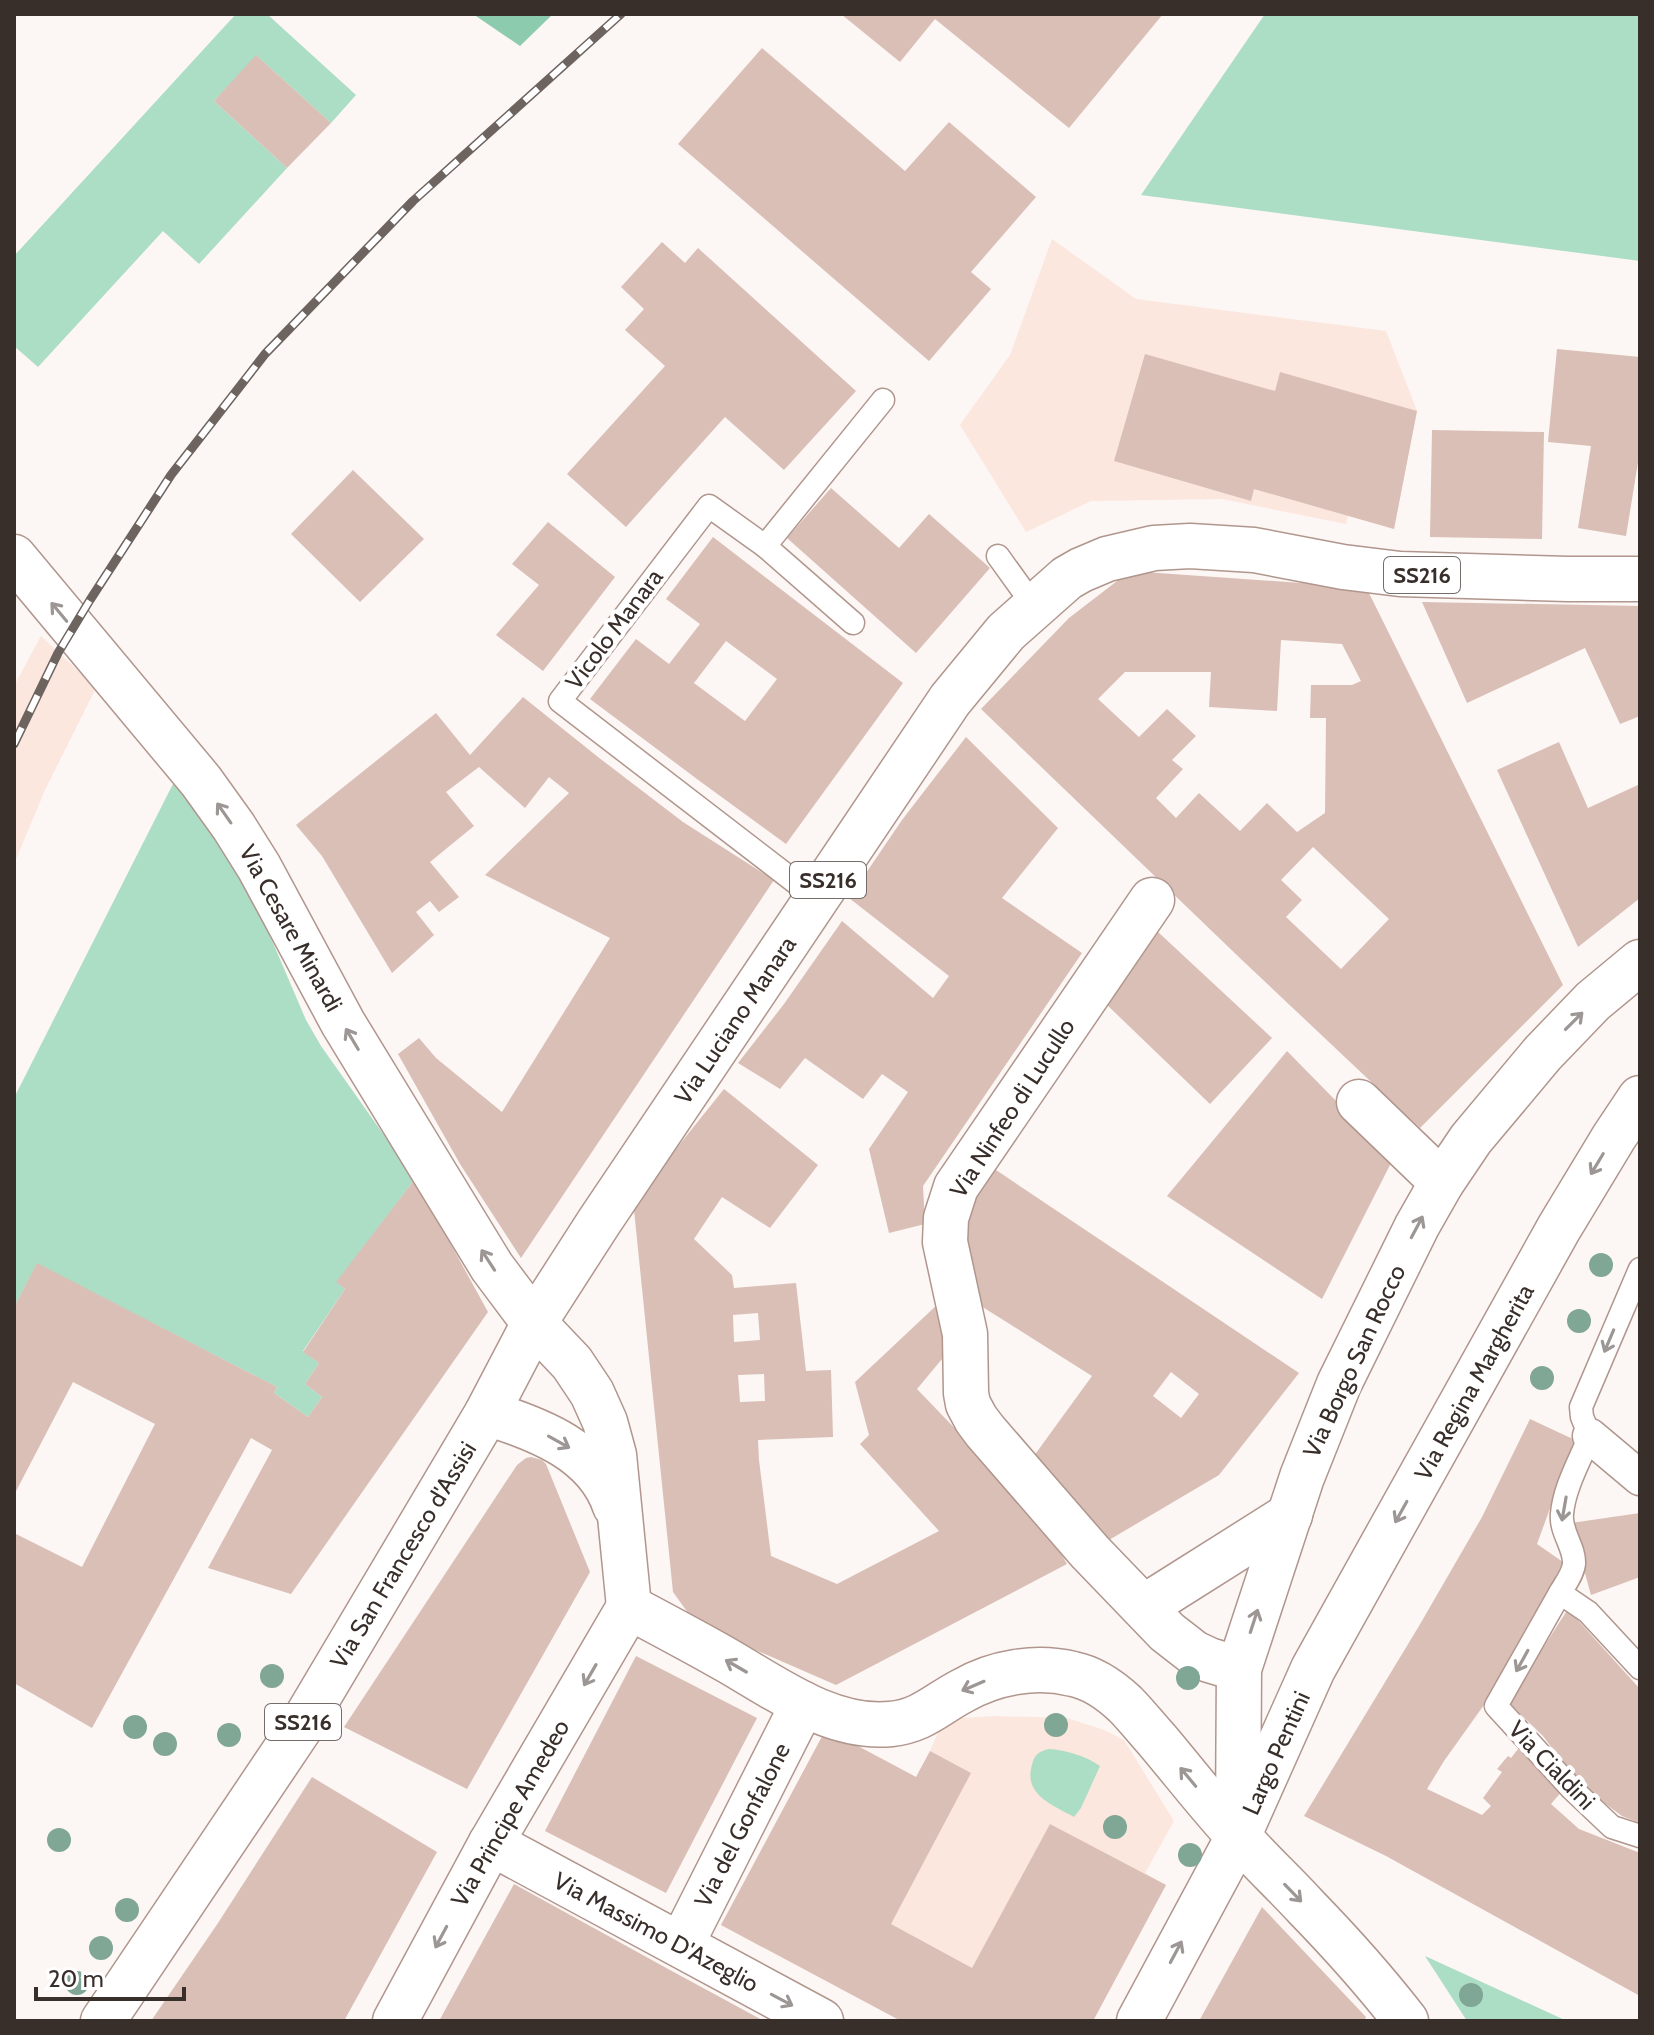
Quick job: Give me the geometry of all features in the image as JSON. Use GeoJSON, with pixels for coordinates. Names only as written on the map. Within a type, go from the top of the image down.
{"type":"FeatureCollection","features":[{"type":"Feature","properties":{"kind":"street","name":"Via Luciano Manara"},"geometry":{"type":"LineString","coordinates":[[534,1323],[950,700],[991,648],[1067,578],[1107,559],[1154,548],[1206,547],[1254,550],[1400,574],[1640,579]]}},
{"type":"Feature","properties":{"kind":"street","name":"Via Cesare Minardi"},"geometry":{"type":"LineString","coordinates":[[14,557],[201,781],[234,827],[259,867],[343,1023],[492,1267],[534,1323],[572,1363],[592,1393],[614,1455],[621,1527]]}},
{"type":"Feature","properties":{"kind":"street","name":"Via Ninfeo di Lucullo"},"geometry":{"type":"LineString","coordinates":[[1152,900],[956,1187],[946,1218],[945,1242],[965,1334],[966,1393],[972,1411],[985,1431],[1090,1552],[1167,1632],[1194,1653],[1239,1679]]}},
{"type":"Feature","properties":{"kind":"street","name":"Via Borgo San Rocco"},"geometry":{"type":"LineString","coordinates":[[1238,1837],[1239,1679],[1312,1447],[1339,1384],[1442,1182],[1486,1118],[1522,1075],[1593,1001],[1640,962]]}},
{"type":"Feature","properties":{"kind":"street","name":"Via Regina Margherita"},"geometry":{"type":"LineString","coordinates":[[1313,1669],[1577,1196],[1640,1098]]}},
{"type":"Feature","properties":{"kind":"street"},"geometry":{"type":"LineString","coordinates":[[1359,1102],[1442,1182]]}},
{"type":"Feature","properties":{"kind":"street","name":"Via San Francesco d'Assisi"},"geometry":{"type":"LineString","coordinates":[[103,2021],[300,1728],[487,1413],[534,1323]]}},
{"type":"Feature","properties":{"kind":"street"},"geometry":{"type":"LineString","coordinates":[[487,1413],[511,1420],[569,1448],[585,1460],[604,1482],[621,1527],[629,1607],[803,1704],[849,1721],[891,1724],[925,1714],[960,1691],[1004,1674],[1038,1669],[1076,1674],[1101,1685],[1126,1705],[1238,1837],[1339,1941],[1406,2021]]}},
{"type":"Feature","properties":{"kind":"street"},"geometry":{"type":"LineString","coordinates":[[1590,1436],[1640,1478]]}},
{"type":"Feature","properties":{"kind":"street"},"geometry":{"type":"LineString","coordinates":[[1144,1607],[1290,1515]]}},
{"type":"Feature","properties":{"kind":"street","name":"Via Principe Amedeo"},"geometry":{"type":"LineString","coordinates":[[395,2021],[491,1843],[629,1607]]}},
{"type":"Feature","properties":{"kind":"street","name":"Largo Pentini"},"geometry":{"type":"LineString","coordinates":[[1139,2021],[1238,1837],[1313,1669]]}},
{"type":"Feature","properties":{"kind":"street"},"geometry":{"type":"LineString","coordinates":[[1239,1679],[1249,1704],[1267,1719],[1288,1727]]}},
{"type":"Feature","properties":{"kind":"street","name":"Via del Gonfalone"},"geometry":{"type":"LineString","coordinates":[[681,1945],[803,1704]]}},
{"type":"Feature","properties":{"kind":"street","name":"Via Massimo D'Azeglio"},"geometry":{"type":"LineString","coordinates":[[491,1843],[821,2021]]}},
{"type":"Feature","properties":{"kind":"lane"},"geometry":{"type":"LineString","coordinates":[[853,623],[765,546],[883,400]]}},
{"type":"Feature","properties":{"kind":"lane","name":"Vicolo Manara"},"geometry":{"type":"LineString","coordinates":[[765,546],[709,506],[560,701],[816,898]]}},
{"type":"Feature","properties":{"kind":"lane"},"geometry":{"type":"LineString","coordinates":[[998,556],[1034,606]]}},
{"type":"Feature","properties":{"kind":"lane"},"geometry":{"type":"LineString","coordinates":[[1640,1269],[1581,1407],[1590,1436],[1571,1480],[1562,1512],[1562,1524],[1574,1565],[1560,1593],[1588,1612],[1640,1668]]}},
{"type":"Feature","properties":{"kind":"lane","name":"Via Cialdini"},"geometry":{"type":"LineString","coordinates":[[1560,1593],[1496,1706],[1572,1789],[1612,1827],[1640,1836]]}},
{"type":"Feature","properties":{"kind":"shaded area"},"geometry":{"type":"Polygon","coordinates":[[[1052,239],[1136,299],[1386,331],[1417,411],[1394,529],[1348,515],[1346,524],[1222,499],[1091,501],[1026,532],[960,425],[1010,355],[1052,239]]]}},
{"type":"Feature","properties":{"kind":"shaded area"},"geometry":{"type":"Polygon","coordinates":[[[41,636],[96,688],[45,790],[14,864],[14,686],[41,636]]]}},
{"type":"Feature","properties":{"kind":"shaded area"},"geometry":{"type":"Polygon","coordinates":[[[995,1716],[1067,1718],[1124,1740],[1174,1821],[1145,1873],[1166,1885],[1093,2021],[901,2021],[721,1925],[826,1729],[916,1777],[944,1719],[995,1716]]]}},
{"type":"Feature","properties":{"kind":"green space"},"geometry":{"type":"Polygon","coordinates":[[[236,14],[267,14],[356,95],[331,123],[257,56],[214,101],[287,168],[199,264],[163,231],[38,367],[14,346],[14,256],[236,14]]]}},
{"type":"Feature","properties":{"kind":"green space"},"geometry":{"type":"Polygon","coordinates":[[[473,14],[553,14],[520,46],[473,14]]]}},
{"type":"Feature","properties":{"kind":"green space"},"geometry":{"type":"Polygon","coordinates":[[[1265,14],[1640,14],[1640,261],[1141,195],[1265,14]]]}},
{"type":"Feature","properties":{"kind":"green space"},"geometry":{"type":"Polygon","coordinates":[[[177,776],[228,850],[267,929],[306,1020],[321,1046],[415,1179],[337,1282],[345,1289],[303,1351],[319,1363],[305,1384],[322,1397],[308,1417],[274,1393],[277,1387],[37,1264],[14,1307],[14,1098],[177,776]]]}},
{"type":"Feature","properties":{"kind":"green space"},"geometry":{"type":"Polygon","coordinates":[[[1049,1749],[1076,1754],[1100,1766],[1074,1817],[1042,1798],[1032,1784],[1030,1775],[1034,1759],[1040,1752],[1049,1749]]]}},
{"type":"Feature","properties":{"kind":"green space"},"geometry":{"type":"Polygon","coordinates":[[[1425,1956],[1567,2021],[1467,2021],[1425,1956]]]}},
{"type":"Feature","properties":{"kind":"building"},"geometry":{"type":"Polygon","coordinates":[[[841,14],[1163,14],[1069,128],[935,19],[900,62],[841,14]]]}},
{"type":"Feature","properties":{"kind":"building"},"geometry":{"type":"Polygon","coordinates":[[[762,48],[905,171],[949,122],[1036,197],[971,272],[991,289],[929,361],[678,144],[762,48]]]}},
{"type":"Feature","properties":{"kind":"building"},"geometry":{"type":"Polygon","coordinates":[[[256,55],[331,123],[287,168],[214,101],[256,55]]]}},
{"type":"Feature","properties":{"kind":"building"},"geometry":{"type":"Polygon","coordinates":[[[662,242],[685,263],[698,248],[856,391],[784,470],[725,417],[626,527],[567,474],[665,366],[625,330],[644,309],[621,287],[662,242]]]}},
{"type":"Feature","properties":{"kind":"building"},"geometry":{"type":"Polygon","coordinates":[[[1557,349],[1640,357],[1640,450],[1626,536],[1578,528],[1591,446],[1548,442],[1557,349]]]}},
{"type":"Feature","properties":{"kind":"building"},"geometry":{"type":"Polygon","coordinates":[[[1145,354],[1275,391],[1280,372],[1417,411],[1394,529],[1254,489],[1251,501],[1114,461],[1145,354]]]}},
{"type":"Feature","properties":{"kind":"building"},"geometry":{"type":"Polygon","coordinates":[[[1432,430],[1544,432],[1542,539],[1430,537],[1432,430]]]}},
{"type":"Feature","properties":{"kind":"building"},"geometry":{"type":"Polygon","coordinates":[[[353,470],[424,539],[360,602],[291,534],[353,470]]]}},
{"type":"Feature","properties":{"kind":"building"},"geometry":{"type":"Polygon","coordinates":[[[831,488],[899,548],[929,514],[990,568],[916,653],[787,538],[831,488]]]}},
{"type":"Feature","properties":{"kind":"building"},"geometry":{"type":"Polygon","coordinates":[[[548,522],[615,577],[543,671],[496,635],[539,585],[512,564],[548,522]]]}},
{"type":"Feature","properties":{"kind":"building"},"geometry":{"type":"Polygon","coordinates":[[[713,537],[903,683],[786,844],[590,699],[636,639],[669,664],[700,624],[666,599],[713,537]],[[726,641],[694,683],[745,721],[777,679],[726,641]]]}},
{"type":"Feature","properties":{"kind":"building"},"geometry":{"type":"Polygon","coordinates":[[[1130,571],[1345,586],[1368,591],[1563,985],[1420,1128],[981,709],[1069,618],[1130,571]],[[1281,640],[1277,711],[1209,707],[1211,672],[1125,672],[1098,699],[1139,737],[1167,709],[1196,736],[1172,760],[1183,769],[1156,798],[1176,818],[1199,793],[1240,831],[1267,803],[1297,832],[1325,813],[1326,718],[1310,718],[1311,685],[1352,685],[1361,681],[1342,644],[1281,640]],[[1313,847],[1281,880],[1302,900],[1286,917],[1341,969],[1389,919],[1313,847]]]}},
{"type":"Feature","properties":{"kind":"building"},"geometry":{"type":"Polygon","coordinates":[[[1422,602],[1640,606],[1640,716],[1620,724],[1585,648],[1467,703],[1422,602]]]}},
{"type":"Feature","properties":{"kind":"building"},"geometry":{"type":"Polygon","coordinates":[[[523,697],[683,822],[774,880],[521,1258],[460,1164],[398,1054],[419,1038],[436,1058],[502,1112],[610,938],[485,875],[569,793],[549,777],[525,808],[479,767],[446,792],[474,826],[430,862],[459,897],[439,912],[430,901],[416,912],[434,935],[392,973],[322,856],[296,825],[436,713],[470,755],[523,697]]]}},
{"type":"Feature","properties":{"kind":"building"},"geometry":{"type":"Polygon","coordinates":[[[966,737],[1058,828],[1002,898],[1082,953],[923,1186],[925,1224],[889,1233],[869,1149],[908,1092],[882,1074],[863,1099],[805,1058],[780,1089],[738,1063],[842,921],[933,998],[949,976],[849,898],[902,820],[966,737]]]}},
{"type":"Feature","properties":{"kind":"building"},"geometry":{"type":"Polygon","coordinates":[[[1559,742],[1588,808],[1640,784],[1640,898],[1578,947],[1497,770],[1559,742]]]}},
{"type":"Feature","properties":{"kind":"building"},"geometry":{"type":"Polygon","coordinates":[[[1158,932],[1272,1038],[1210,1104],[1104,1002],[1158,932]]]}},
{"type":"Feature","properties":{"kind":"building"},"geometry":{"type":"Polygon","coordinates":[[[1287,1051],[1393,1159],[1322,1299],[1167,1196],[1287,1051]]]}},
{"type":"Feature","properties":{"kind":"building"},"geometry":{"type":"Polygon","coordinates":[[[724,1089],[818,1165],[770,1228],[722,1197],[694,1239],[732,1275],[734,1288],[796,1283],[806,1371],[831,1370],[833,1437],[758,1440],[771,1556],[837,1584],[939,1531],[860,1444],[869,1435],[855,1382],[939,1303],[947,1353],[917,1389],[1020,1496],[1028,1493],[1067,1564],[836,1685],[696,1624],[673,1592],[634,1210],[667,1160],[724,1089]],[[758,1313],[733,1315],[734,1342],[760,1340],[758,1313]],[[764,1374],[738,1375],[740,1402],[765,1401],[764,1374]]]}},
{"type":"Feature","properties":{"kind":"building"},"geometry":{"type":"Polygon","coordinates":[[[993,1168],[1299,1373],[1219,1475],[1109,1540],[1031,1460],[1092,1376],[973,1301],[955,1224],[993,1168]],[[1171,1372],[1153,1396],[1181,1418],[1199,1394],[1171,1372]]]}},
{"type":"Feature","properties":{"kind":"building"},"geometry":{"type":"Polygon","coordinates":[[[415,1179],[488,1312],[291,1594],[208,1568],[272,1450],[251,1438],[92,1728],[14,1683],[14,1533],[82,1567],[155,1424],[73,1382],[14,1495],[14,1307],[37,1263],[277,1387],[274,1393],[308,1417],[322,1397],[305,1384],[319,1363],[303,1352],[345,1289],[336,1282],[415,1179]]]}},
{"type":"Feature","properties":{"kind":"building"},"geometry":{"type":"Polygon","coordinates":[[[1530,1419],[1575,1440],[1537,1544],[1563,1562],[1506,1674],[1427,1789],[1482,1815],[1491,1806],[1483,1798],[1502,1772],[1497,1769],[1518,1749],[1563,1790],[1551,1804],[1579,1829],[1640,1853],[1640,1996],[1386,1856],[1304,1816],[1482,1517],[1530,1419]]]}},
{"type":"Feature","properties":{"kind":"building"},"geometry":{"type":"Polygon","coordinates":[[[531,1457],[546,1464],[590,1572],[467,1789],[344,1727],[517,1465],[531,1457]]]}},
{"type":"Feature","properties":{"kind":"building"},"geometry":{"type":"Polygon","coordinates":[[[1640,1513],[1640,1577],[1591,1595],[1571,1523],[1640,1513]]]}},
{"type":"Feature","properties":{"kind":"building"},"geometry":{"type":"Polygon","coordinates":[[[1568,1609],[1640,1689],[1640,1823],[1622,1816],[1580,1785],[1543,1736],[1508,1702],[1568,1609]]]}},
{"type":"Feature","properties":{"kind":"building"},"geometry":{"type":"Polygon","coordinates":[[[636,1656],[757,1718],[666,1893],[545,1831],[636,1656]]]}},
{"type":"Feature","properties":{"kind":"building"},"geometry":{"type":"Polygon","coordinates":[[[826,1729],[916,1777],[930,1751],[971,1773],[891,1924],[972,1968],[1050,1824],[1166,1885],[1093,2021],[901,2021],[721,1925],[826,1729]]]}},
{"type":"Feature","properties":{"kind":"building"},"geometry":{"type":"Polygon","coordinates":[[[312,1777],[437,1852],[344,2021],[151,2021],[218,1923],[312,1777]]]}},
{"type":"Feature","properties":{"kind":"building"},"geometry":{"type":"Polygon","coordinates":[[[514,1884],[670,1970],[764,2021],[439,2021],[514,1884]]]}},
{"type":"Feature","properties":{"kind":"building"},"geometry":{"type":"Polygon","coordinates":[[[1262,1907],[1366,2017],[1364,2021],[1199,2021],[1262,1907]]]}},
{"type":"Feature","properties":{"kind":"railway"},"geometry":{"type":"LineString","coordinates":[[14,744],[58,653],[90,600],[171,475],[265,354],[413,201],[621,14]]}}]}
